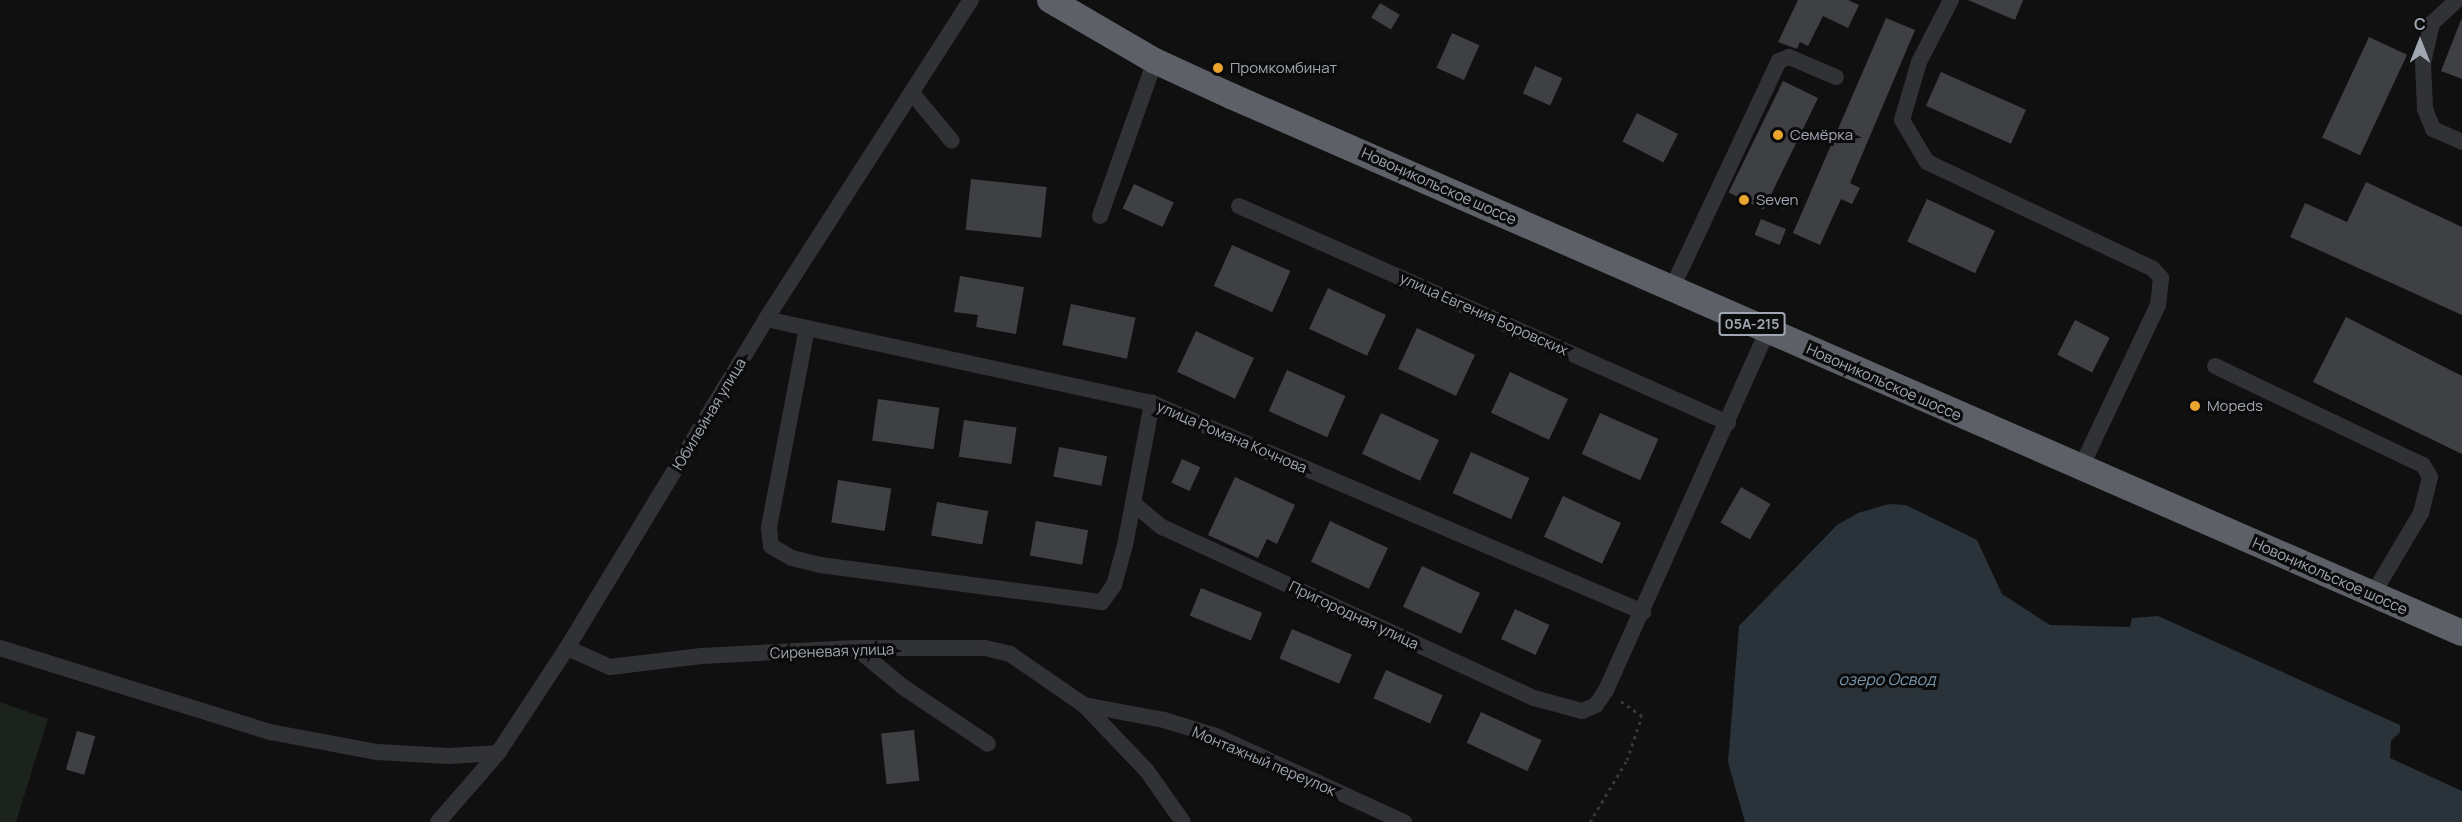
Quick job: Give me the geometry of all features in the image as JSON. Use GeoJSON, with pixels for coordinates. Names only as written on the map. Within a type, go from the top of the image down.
{"type":"FeatureCollection","features":[{"type":"Feature","properties":{"kind":"highway","name":"Новоникольское шоссе"},"geometry":{"type":"LineString","coordinates":[[1050,0],[1155,61],[1767,331],[2462,633]]}},
{"type":"Feature","properties":{"kind":"street","name":"Юбилейная улица"},"geometry":{"type":"LineString","coordinates":[[438,822],[498,753],[567,648],[766,319],[971,0]]}},
{"type":"Feature","properties":{"kind":"street"},"geometry":{"type":"LineString","coordinates":[[1951,0],[1919,62],[1902,120],[1927,162],[2152,269],[2161,278],[2158,305],[2081,467]]}},
{"type":"Feature","properties":{"kind":"street"},"geometry":{"type":"LineString","coordinates":[[2457,0],[2433,23],[2423,63],[2425,109],[2433,129],[2462,142]]}},
{"type":"Feature","properties":{"kind":"street"},"geometry":{"type":"LineString","coordinates":[[1672,288],[1779,61],[1790,57],[1836,77]]}},
{"type":"Feature","properties":{"kind":"street"},"geometry":{"type":"LineString","coordinates":[[1100,216],[1155,61]]}},
{"type":"Feature","properties":{"kind":"street"},"geometry":{"type":"LineString","coordinates":[[912,93],[952,141]]}},
{"type":"Feature","properties":{"kind":"street","name":"улица Евгения Боровских"},"geometry":{"type":"LineString","coordinates":[[1239,206],[1728,423]]}},
{"type":"Feature","properties":{"kind":"street","name":"улица Романа Кочнова"},"geometry":{"type":"LineString","coordinates":[[766,319],[1152,403],[1643,612]]}},
{"type":"Feature","properties":{"kind":"street"},"geometry":{"type":"LineString","coordinates":[[807,328],[769,528],[771,546],[792,558],[1102,602],[1114,585],[1133,503],[1152,403]]}},
{"type":"Feature","properties":{"kind":"street"},"geometry":{"type":"LineString","coordinates":[[1606,690],[1728,423],[1767,331]]}},
{"type":"Feature","properties":{"kind":"street"},"geometry":{"type":"LineString","coordinates":[[2215,366],[2423,465],[2430,477],[2421,513],[2373,594]]}},
{"type":"Feature","properties":{"kind":"street","name":"Пригородная улица"},"geometry":{"type":"LineString","coordinates":[[1133,503],[1162,527],[1534,698],[1582,711],[1596,705],[1606,690]]}},
{"type":"Feature","properties":{"kind":"street"},"geometry":{"type":"LineString","coordinates":[[0,648],[270,732],[377,752],[448,756],[498,753]]}},
{"type":"Feature","properties":{"kind":"street","name":"Сиреневая улица"},"geometry":{"type":"LineString","coordinates":[[567,648],[610,667],[701,656],[856,648],[985,648],[1010,654],[1084,705]]}},
{"type":"Feature","properties":{"kind":"street"},"geometry":{"type":"LineString","coordinates":[[856,648],[903,687],[988,744]]}},
{"type":"Feature","properties":{"kind":"street"},"geometry":{"type":"LineString","coordinates":[[1084,705],[1147,771],[1183,822]]}},
{"type":"Feature","properties":{"kind":"street","name":"Монтажный переулок"},"geometry":{"type":"LineString","coordinates":[[1084,705],[1164,720],[1216,736],[1404,822]]}},
{"type":"Feature","properties":{"kind":"path"},"geometry":{"type":"LineString","coordinates":[[1590,822],[1627,760],[1642,716],[1606,690]]}},
{"type":"Feature","properties":{"kind":"shaded area"},"geometry":{"type":"Polygon","coordinates":[[[0,702],[48,719],[16,822],[0,822],[0,702]]]}},
{"type":"Feature","properties":{"kind":"water","name":"озеро Освод"},"geometry":{"type":"Polygon","coordinates":[[[1889,504],[1906,505],[1977,540],[2002,594],[2050,625],[2130,627],[2132,618],[2158,616],[2400,725],[2400,732],[2391,741],[2390,758],[2462,791],[2462,822],[1745,822],[1728,762],[1739,626],[1837,525],[1858,513],[1889,504]]]}},
{"type":"Feature","properties":{"kind":"building"},"geometry":{"type":"Polygon","coordinates":[[[1798,0],[1848,0],[1859,5],[1848,28],[1823,16],[1808,46],[1800,42],[1797,49],[1778,42],[1798,0]]]}},
{"type":"Feature","properties":{"kind":"building"},"geometry":{"type":"Polygon","coordinates":[[[1968,0],[2023,0],[2015,20],[1968,0]]]}},
{"type":"Feature","properties":{"kind":"building"},"geometry":{"type":"Polygon","coordinates":[[[1380,3],[1400,15],[1391,29],[1371,18],[1380,3]]]}},
{"type":"Feature","properties":{"kind":"building"},"geometry":{"type":"Polygon","coordinates":[[[1886,18],[1915,30],[1850,183],[1860,188],[1852,204],[1841,199],[1820,245],[1793,233],[1886,18]]]}},
{"type":"Feature","properties":{"kind":"building"},"geometry":{"type":"Polygon","coordinates":[[[2462,20],[2462,79],[2441,71],[2462,20]]]}},
{"type":"Feature","properties":{"kind":"building"},"geometry":{"type":"Polygon","coordinates":[[[1452,33],[1479,45],[1464,80],[1437,68],[1452,33]]]}},
{"type":"Feature","properties":{"kind":"building"},"geometry":{"type":"Polygon","coordinates":[[[2369,37],[2407,55],[2360,155],[2322,138],[2369,37]]]}},
{"type":"Feature","properties":{"kind":"building"},"geometry":{"type":"Polygon","coordinates":[[[1535,66],[1562,78],[1550,106],[1523,93],[1535,66]]]}},
{"type":"Feature","properties":{"kind":"building"},"geometry":{"type":"Polygon","coordinates":[[[1941,72],[2026,110],[2011,144],[1926,106],[1941,72]]]}},
{"type":"Feature","properties":{"kind":"building","name":"Семёрка"},"geometry":{"type":"Polygon","coordinates":[[[1783,81],[1818,98],[1764,210],[1729,192],[1783,81]]]}},
{"type":"Feature","properties":{"kind":"building"},"geometry":{"type":"Polygon","coordinates":[[[1637,113],[1678,134],[1663,162],[1622,142],[1637,113]]]}},
{"type":"Feature","properties":{"kind":"building"},"geometry":{"type":"Polygon","coordinates":[[[971,179],[1047,187],[1041,238],[966,230],[971,179]]]}},
{"type":"Feature","properties":{"kind":"building"},"geometry":{"type":"Polygon","coordinates":[[[2366,182],[2462,227],[2462,315],[2290,237],[2305,203],[2347,222],[2366,182]]]}},
{"type":"Feature","properties":{"kind":"building"},"geometry":{"type":"Polygon","coordinates":[[[1134,184],[1174,203],[1162,227],[1123,208],[1134,184]]]}},
{"type":"Feature","properties":{"kind":"building"},"geometry":{"type":"Polygon","coordinates":[[[1927,199],[1995,231],[1975,273],[1907,242],[1927,199]]]}},
{"type":"Feature","properties":{"kind":"building"},"geometry":{"type":"Polygon","coordinates":[[[1761,219],[1786,229],[1780,245],[1755,235],[1761,219]]]}},
{"type":"Feature","properties":{"kind":"building"},"geometry":{"type":"Polygon","coordinates":[[[1232,245],[1290,271],[1272,312],[1214,286],[1232,245]]]}},
{"type":"Feature","properties":{"kind":"building"},"geometry":{"type":"Polygon","coordinates":[[[960,276],[1024,287],[1016,334],[976,327],[978,315],[954,312],[960,276]]]}},
{"type":"Feature","properties":{"kind":"building"},"geometry":{"type":"Polygon","coordinates":[[[1328,288],[1386,315],[1367,356],[1309,329],[1328,288]]]}},
{"type":"Feature","properties":{"kind":"building"},"geometry":{"type":"Polygon","coordinates":[[[1071,304],[1136,318],[1127,359],[1062,345],[1071,304]]]}},
{"type":"Feature","properties":{"kind":"building"},"geometry":{"type":"Polygon","coordinates":[[[2346,317],[2462,376],[2462,454],[2313,382],[2346,317]]]}},
{"type":"Feature","properties":{"kind":"building"},"geometry":{"type":"Polygon","coordinates":[[[2075,320],[2110,338],[2092,372],[2057,355],[2075,320]]]}},
{"type":"Feature","properties":{"kind":"building"},"geometry":{"type":"Polygon","coordinates":[[[1417,328],[1475,355],[1456,396],[1398,369],[1417,328]]]}},
{"type":"Feature","properties":{"kind":"building"},"geometry":{"type":"Polygon","coordinates":[[[1196,331],[1254,358],[1235,399],[1177,372],[1196,331]]]}},
{"type":"Feature","properties":{"kind":"building"},"geometry":{"type":"Polygon","coordinates":[[[1287,370],[1345,396],[1327,437],[1269,411],[1287,370]]]}},
{"type":"Feature","properties":{"kind":"building"},"geometry":{"type":"Polygon","coordinates":[[[1510,372],[1568,399],[1549,440],[1491,413],[1510,372]]]}},
{"type":"Feature","properties":{"kind":"building"},"geometry":{"type":"Polygon","coordinates":[[[878,399],[939,408],[934,449],[872,441],[878,399]]]}},
{"type":"Feature","properties":{"kind":"building"},"geometry":{"type":"Polygon","coordinates":[[[1381,413],[1439,440],[1420,481],[1362,454],[1381,413]]]}},
{"type":"Feature","properties":{"kind":"building"},"geometry":{"type":"Polygon","coordinates":[[[1600,413],[1658,439],[1640,480],[1582,454],[1600,413]]]}},
{"type":"Feature","properties":{"kind":"building"},"geometry":{"type":"Polygon","coordinates":[[[964,420],[1016,427],[1011,464],[959,457],[964,420]]]}},
{"type":"Feature","properties":{"kind":"building"},"geometry":{"type":"Polygon","coordinates":[[[1059,447],[1107,456],[1101,486],[1053,476],[1059,447]]]}},
{"type":"Feature","properties":{"kind":"building"},"geometry":{"type":"Polygon","coordinates":[[[1471,452],[1529,478],[1511,519],[1453,493],[1471,452]]]}},
{"type":"Feature","properties":{"kind":"building"},"geometry":{"type":"Polygon","coordinates":[[[1182,459],[1200,467],[1190,491],[1171,483],[1182,459]]]}},
{"type":"Feature","properties":{"kind":"building"},"geometry":{"type":"Polygon","coordinates":[[[1235,477],[1295,505],[1277,544],[1267,539],[1258,558],[1208,535],[1235,477]]]}},
{"type":"Feature","properties":{"kind":"building"},"geometry":{"type":"Polygon","coordinates":[[[838,480],[891,488],[885,531],[831,522],[838,480]]]}},
{"type":"Feature","properties":{"kind":"building"},"geometry":{"type":"Polygon","coordinates":[[[1741,487],[1770,504],[1750,540],[1720,523],[1741,487]]]}},
{"type":"Feature","properties":{"kind":"building"},"geometry":{"type":"Polygon","coordinates":[[[1563,496],[1621,523],[1602,564],[1544,537],[1563,496]]]}},
{"type":"Feature","properties":{"kind":"building"},"geometry":{"type":"Polygon","coordinates":[[[937,502],[988,511],[982,545],[931,535],[937,502]]]}},
{"type":"Feature","properties":{"kind":"building"},"geometry":{"type":"Polygon","coordinates":[[[1036,521],[1088,530],[1082,565],[1030,555],[1036,521]]]}},
{"type":"Feature","properties":{"kind":"building"},"geometry":{"type":"Polygon","coordinates":[[[1330,521],[1388,548],[1369,589],[1311,562],[1330,521]]]}},
{"type":"Feature","properties":{"kind":"building"},"geometry":{"type":"Polygon","coordinates":[[[1422,566],[1480,593],[1461,634],[1403,607],[1422,566]]]}},
{"type":"Feature","properties":{"kind":"building"},"geometry":{"type":"Polygon","coordinates":[[[1201,588],[1262,613],[1251,641],[1190,616],[1201,588]]]}},
{"type":"Feature","properties":{"kind":"building"},"geometry":{"type":"Polygon","coordinates":[[[1515,609],[1549,625],[1535,655],[1501,639],[1515,609]]]}},
{"type":"Feature","properties":{"kind":"building"},"geometry":{"type":"Polygon","coordinates":[[[1292,629],[1352,654],[1339,684],[1279,658],[1292,629]]]}},
{"type":"Feature","properties":{"kind":"building"},"geometry":{"type":"Polygon","coordinates":[[[1386,670],[1443,695],[1430,724],[1373,698],[1386,670]]]}},
{"type":"Feature","properties":{"kind":"building"},"geometry":{"type":"Polygon","coordinates":[[[1481,712],[1542,740],[1527,771],[1467,743],[1481,712]]]}},
{"type":"Feature","properties":{"kind":"building"},"geometry":{"type":"Polygon","coordinates":[[[914,730],[919,781],[887,784],[881,733],[914,730]]]}},
{"type":"Feature","properties":{"kind":"building"},"geometry":{"type":"Polygon","coordinates":[[[77,731],[95,736],[84,775],[66,769],[77,731]]]}},
{"type":"Feature","properties":{"kind":"place","name":"Промкомбинат"},"geometry":{"type":"Point","coordinates":[1218,68]}},
{"type":"Feature","properties":{"kind":"place","name":"Семёрка"},"geometry":{"type":"Point","coordinates":[1778,135]}},
{"type":"Feature","properties":{"kind":"place","name":"Seven"},"geometry":{"type":"Point","coordinates":[1744,200]}},
{"type":"Feature","properties":{"kind":"place","name":"Mopeds"},"geometry":{"type":"Point","coordinates":[2195,406]}}]}
